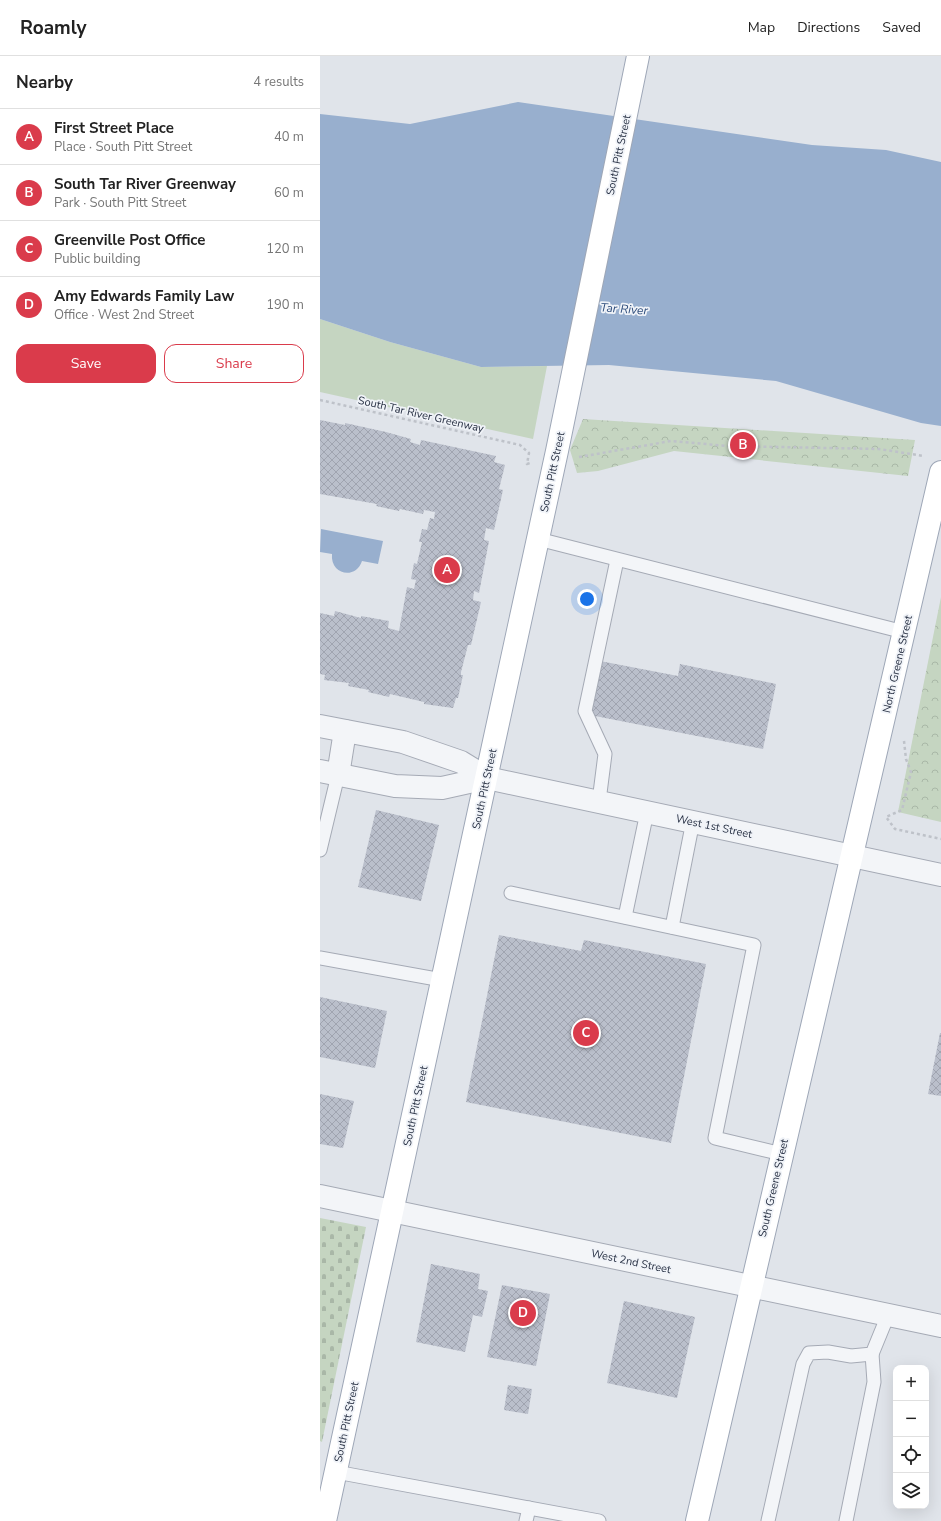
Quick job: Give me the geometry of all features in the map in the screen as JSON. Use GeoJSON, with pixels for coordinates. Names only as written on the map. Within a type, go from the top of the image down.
{"type":"FeatureCollection","features":[{"type":"Feature","properties":{"kind":"main road","name":"South Pitt Street"},"geometry":{"type":"LineString","coordinates":[[325,1521],[538,540],[638,56]]}},
{"type":"Feature","properties":{"kind":"main road","name":"North Greene Street"},"geometry":{"type":"LineString","coordinates":[[851,855],[941,472]]}},
{"type":"Feature","properties":{"kind":"main road","name":"South Greene Street"},"geometry":{"type":"LineString","coordinates":[[697,1521],[851,855]]}},
{"type":"Feature","properties":{"kind":"street"},"geometry":{"type":"LineString","coordinates":[[320,726],[402,742],[461,762],[487,778]]}},
{"type":"Feature","properties":{"kind":"street"},"geometry":{"type":"LineString","coordinates":[[345,731],[329,773],[396,786],[442,788],[487,778]]}},
{"type":"Feature","properties":{"kind":"street","name":"West 1st Street"},"geometry":{"type":"LineString","coordinates":[[487,778],[941,875]]}},
{"type":"Feature","properties":{"kind":"street","name":"West 2nd Street"},"geometry":{"type":"LineString","coordinates":[[320,1196],[941,1326]]}},
{"type":"Feature","properties":{"kind":"lane"},"geometry":{"type":"LineString","coordinates":[[538,540],[904,632]]}},
{"type":"Feature","properties":{"kind":"lane"},"geometry":{"type":"LineString","coordinates":[[599,801],[605,754],[585,711],[617,560]]}},
{"type":"Feature","properties":{"kind":"lane"},"geometry":{"type":"LineString","coordinates":[[320,850],[329,773]]}},
{"type":"Feature","properties":{"kind":"lane"},"geometry":{"type":"LineString","coordinates":[[625,917],[647,812]]}},
{"type":"Feature","properties":{"kind":"lane"},"geometry":{"type":"LineString","coordinates":[[672,927],[693,821]]}},
{"type":"Feature","properties":{"kind":"lane"},"geometry":{"type":"LineString","coordinates":[[512,893],[754,945],[715,1138],[782,1154]]}},
{"type":"Feature","properties":{"kind":"lane"},"geometry":{"type":"LineString","coordinates":[[320,958],[442,980]]}},
{"type":"Feature","properties":{"kind":"lane"},"geometry":{"type":"LineString","coordinates":[[846,1521],[874,1382],[872,1354],[888,1315]]}},
{"type":"Feature","properties":{"kind":"lane"},"geometry":{"type":"LineString","coordinates":[[768,1521],[803,1364],[809,1353],[828,1352],[852,1356],[872,1354]]}},
{"type":"Feature","properties":{"kind":"lane"},"geometry":{"type":"LineString","coordinates":[[336,1472],[599,1521]]}},
{"type":"Feature","properties":{"kind":"lane"},"geometry":{"type":"LineString","coordinates":[[526,1521],[529,1508]]}},
{"type":"Feature","properties":{"kind":"path","name":"South Tar River Greenway"},"geometry":{"type":"LineString","coordinates":[[320,400],[520,445],[529,453],[527,464]]}},
{"type":"Feature","properties":{"kind":"path"},"geometry":{"type":"LineString","coordinates":[[573,458],[671,441],[728,446],[879,449],[917,455]]}},
{"type":"Feature","properties":{"kind":"path"},"geometry":{"type":"LineString","coordinates":[[904,740],[906,759],[911,772],[904,804],[902,810],[886,817],[895,829],[941,839]]}},
{"type":"Feature","properties":{"kind":"green space"},"geometry":{"type":"Polygon","coordinates":[[[320,319],[390,342],[481,367],[547,366],[533,439],[320,392],[320,319]]]}},
{"type":"Feature","properties":{"kind":"green space"},"geometry":{"type":"Polygon","coordinates":[[[583,419],[915,440],[908,476],[674,451],[598,471],[577,473],[570,450],[583,419]]]}},
{"type":"Feature","properties":{"kind":"green space"},"geometry":{"type":"Polygon","coordinates":[[[941,597],[941,822],[898,812],[941,597]]]}},
{"type":"Feature","properties":{"kind":"green space"},"geometry":{"type":"Polygon","coordinates":[[[320,1218],[366,1227],[322,1442],[320,1441],[320,1218]]]}},
{"type":"Feature","properties":{"kind":"water","name":"Tar River"},"geometry":{"type":"Polygon","coordinates":[[[518,102],[812,145],[886,150],[941,162],[941,426],[921,423],[776,381],[609,365],[481,367],[390,342],[320,319],[320,114],[410,124],[518,102]]]}},
{"type":"Feature","properties":{"kind":"water"},"geometry":{"type":"Polygon","coordinates":[[[321,529],[383,541],[378,564],[362,561],[359,567],[349,573],[339,570],[335,567],[332,561],[332,554],[320,552],[321,529]]]}},
{"type":"Feature","properties":{"kind":"building"},"geometry":{"type":"Polygon","coordinates":[[[320,420],[345,425],[345,423],[386,432],[411,439],[410,442],[420,445],[421,440],[496,456],[494,462],[505,465],[499,489],[503,490],[494,530],[486,528],[484,540],[489,541],[479,593],[474,591],[473,600],[481,602],[471,645],[468,645],[461,672],[461,675],[463,675],[458,698],[456,698],[453,708],[424,704],[424,702],[390,694],[389,697],[368,692],[369,690],[348,686],[349,683],[324,680],[325,675],[320,674],[320,613],[334,616],[335,611],[361,618],[361,616],[389,621],[388,628],[399,631],[407,587],[414,589],[416,580],[411,579],[414,563],[417,564],[422,542],[419,542],[422,529],[427,530],[430,518],[434,519],[435,512],[424,510],[423,514],[400,509],[399,511],[376,506],[377,504],[320,494],[320,420]]]}},
{"type":"Feature","properties":{"kind":"building"},"geometry":{"type":"Polygon","coordinates":[[[600,661],[678,676],[680,664],[776,684],[763,749],[590,715],[600,661]]]}},
{"type":"Feature","properties":{"kind":"building"},"geometry":{"type":"Polygon","coordinates":[[[376,810],[439,825],[421,901],[358,887],[376,810]]]}},
{"type":"Feature","properties":{"kind":"building"},"geometry":{"type":"Polygon","coordinates":[[[499,935],[581,951],[584,940],[706,964],[671,1143],[466,1102],[499,935]]]}},
{"type":"Feature","properties":{"kind":"building"},"geometry":{"type":"Polygon","coordinates":[[[320,997],[387,1011],[375,1068],[320,1057],[320,997]]]}},
{"type":"Feature","properties":{"kind":"building"},"geometry":{"type":"Polygon","coordinates":[[[941,1033],[941,1096],[928,1094],[941,1033]]]}},
{"type":"Feature","properties":{"kind":"building"},"geometry":{"type":"Polygon","coordinates":[[[320,1094],[354,1101],[343,1148],[320,1144],[320,1094]]]}},
{"type":"Feature","properties":{"kind":"building"},"geometry":{"type":"Polygon","coordinates":[[[431,1264],[480,1274],[478,1289],[488,1291],[482,1317],[473,1315],[465,1352],[416,1342],[431,1264]]]}},
{"type":"Feature","properties":{"kind":"building"},"geometry":{"type":"Polygon","coordinates":[[[502,1285],[550,1294],[536,1366],[487,1357],[502,1285]]]}},
{"type":"Feature","properties":{"kind":"building"},"geometry":{"type":"Polygon","coordinates":[[[624,1301],[695,1317],[677,1398],[607,1383],[624,1301]]]}},
{"type":"Feature","properties":{"kind":"building"},"geometry":{"type":"Polygon","coordinates":[[[508,1385],[532,1389],[528,1414],[504,1410],[508,1385]]]}},
{"type":"Feature","properties":{"kind":"place","name":"South Tar River Greenway"},"geometry":{"type":"Point","coordinates":[743,445]}},
{"type":"Feature","properties":{"kind":"place","name":"First Street Place"},"geometry":{"type":"Point","coordinates":[447,570]}},
{"type":"Feature","properties":{"kind":"place","name":"Greenville Post Office"},"geometry":{"type":"Point","coordinates":[586,1033]}},
{"type":"Feature","properties":{"kind":"place","name":"Amy Edwards Family Law"},"geometry":{"type":"Point","coordinates":[523,1313]}}]}
